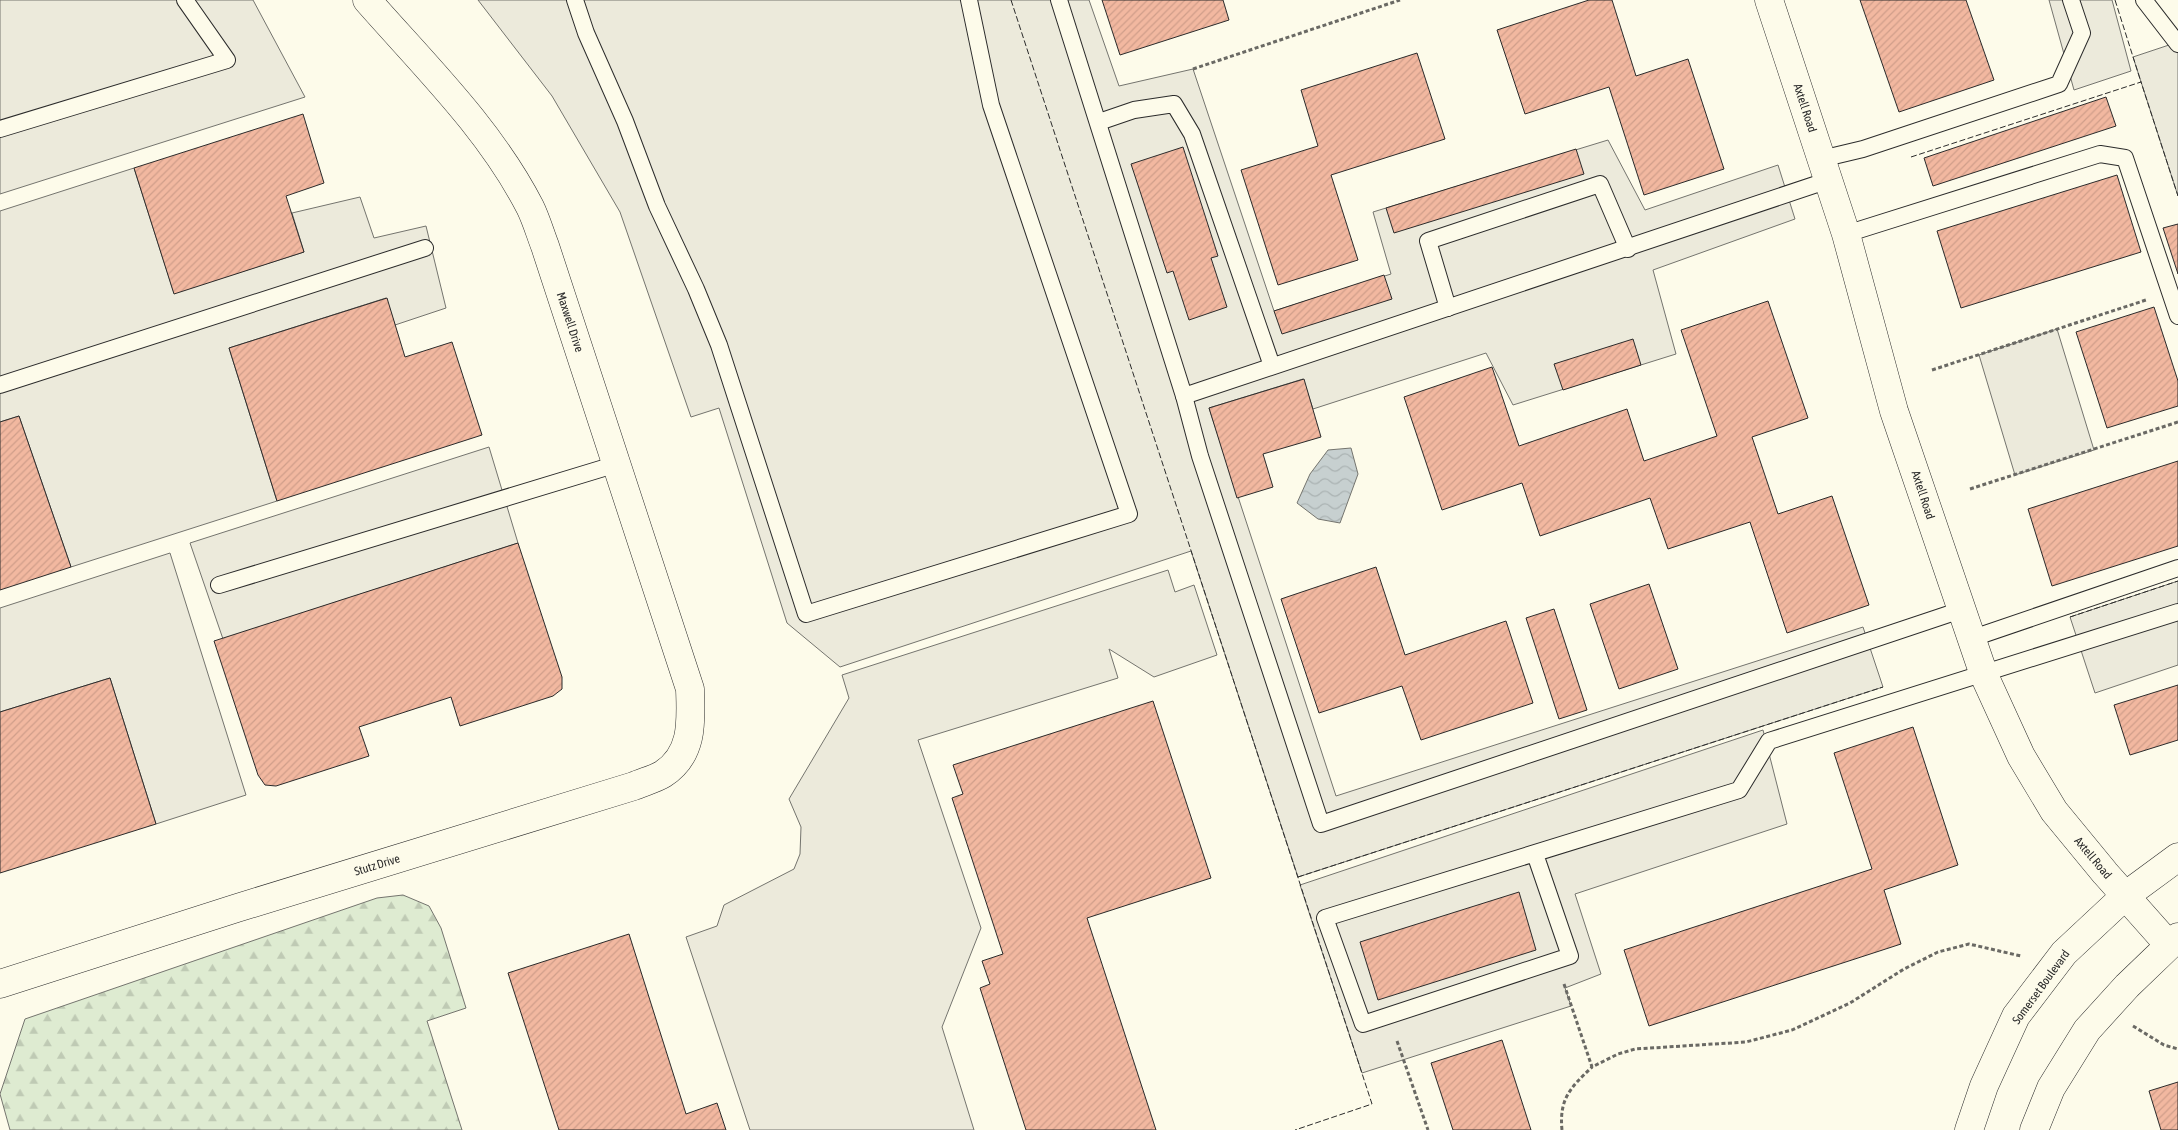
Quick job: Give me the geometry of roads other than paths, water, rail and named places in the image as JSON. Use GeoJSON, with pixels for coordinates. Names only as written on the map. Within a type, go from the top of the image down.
{"type":"FeatureCollection","features":[{"type":"Feature","properties":{"kind":"street","name":"Maxwell Drive"},"geometry":{"type":"LineString","coordinates":[[367,0],[479,130],[502,160],[530,208],[545,246],[690,689]]}},
{"type":"Feature","properties":{"kind":"street","name":"Axtell Road"},"geometry":{"type":"LineString","coordinates":[[1769,0],[1846,234],[1894,411],[1970,639],[1984,675],[2021,756],[2054,811],[2125,896],[2173,940]]}},
{"type":"Feature","properties":{"kind":"street","name":"Stutz Drive"},"geometry":{"type":"LineString","coordinates":[[0,984],[649,780],[664,773],[684,754],[691,728],[690,689]]}},
{"type":"Feature","properties":{"kind":"street","name":"Somerset Boulevard"},"geometry":{"type":"LineString","coordinates":[[1969,1130],[1984,1086],[2016,1016],[2064,953],[2125,896],[2178,856]]}},
{"type":"Feature","properties":{"kind":"street"},"geometry":{"type":"LineString","coordinates":[[2034,1130],[2051,1088],[2088,1030],[2173,940]]}},
{"type":"Feature","properties":{"kind":"lane"},"geometry":{"type":"LineString","coordinates":[[0,129],[228,60],[185,0]]}},
{"type":"Feature","properties":{"kind":"lane"},"geometry":{"type":"LineString","coordinates":[[576,0],[586,33],[625,121],[657,206],[696,289],[719,345],[806,614],[1129,514],[991,105],[969,0]]}},
{"type":"Feature","properties":{"kind":"lane"},"geometry":{"type":"LineString","coordinates":[[1059,0],[1184,396],[1203,465],[1322,824],[1961,610]]}},
{"type":"Feature","properties":{"kind":"lane"},"geometry":{"type":"LineString","coordinates":[[1184,396],[1628,249],[1825,169],[1862,149],[2059,84],[2082,33],[2071,0]]}},
{"type":"Feature","properties":{"kind":"lane"},"geometry":{"type":"LineString","coordinates":[[2144,0],[2178,44]]}},
{"type":"Feature","properties":{"kind":"lane"},"geometry":{"type":"LineString","coordinates":[[1098,122],[1134,110],[1174,104],[1192,134],[1272,366]]}},
{"type":"Feature","properties":{"kind":"lane"},"geometry":{"type":"LineString","coordinates":[[1846,234],[2100,154],[2126,158],[2178,316]]}},
{"type":"Feature","properties":{"kind":"lane"},"geometry":{"type":"LineString","coordinates":[[1448,308],[1428,241],[1600,184],[1628,249]]}},
{"type":"Feature","properties":{"kind":"lane"},"geometry":{"type":"LineString","coordinates":[[0,385],[425,248]]}},
{"type":"Feature","properties":{"kind":"lane"},"geometry":{"type":"LineString","coordinates":[[219,585],[617,464]]}},
{"type":"Feature","properties":{"kind":"lane"},"geometry":{"type":"LineString","coordinates":[[1970,639],[2178,568]]}},
{"type":"Feature","properties":{"kind":"lane"},"geometry":{"type":"LineString","coordinates":[[1535,854],[1570,956],[1363,1024],[1325,918],[1740,790],[1769,741],[1984,675],[2178,612]]}},
{"type":"Feature","properties":{"kind":"water"},"geometry":{"type":"Polygon","coordinates":[[[1351,448],[1358,474],[1340,523],[1318,519],[1297,503],[1310,474],[1328,450],[1351,448]]]}}]}
